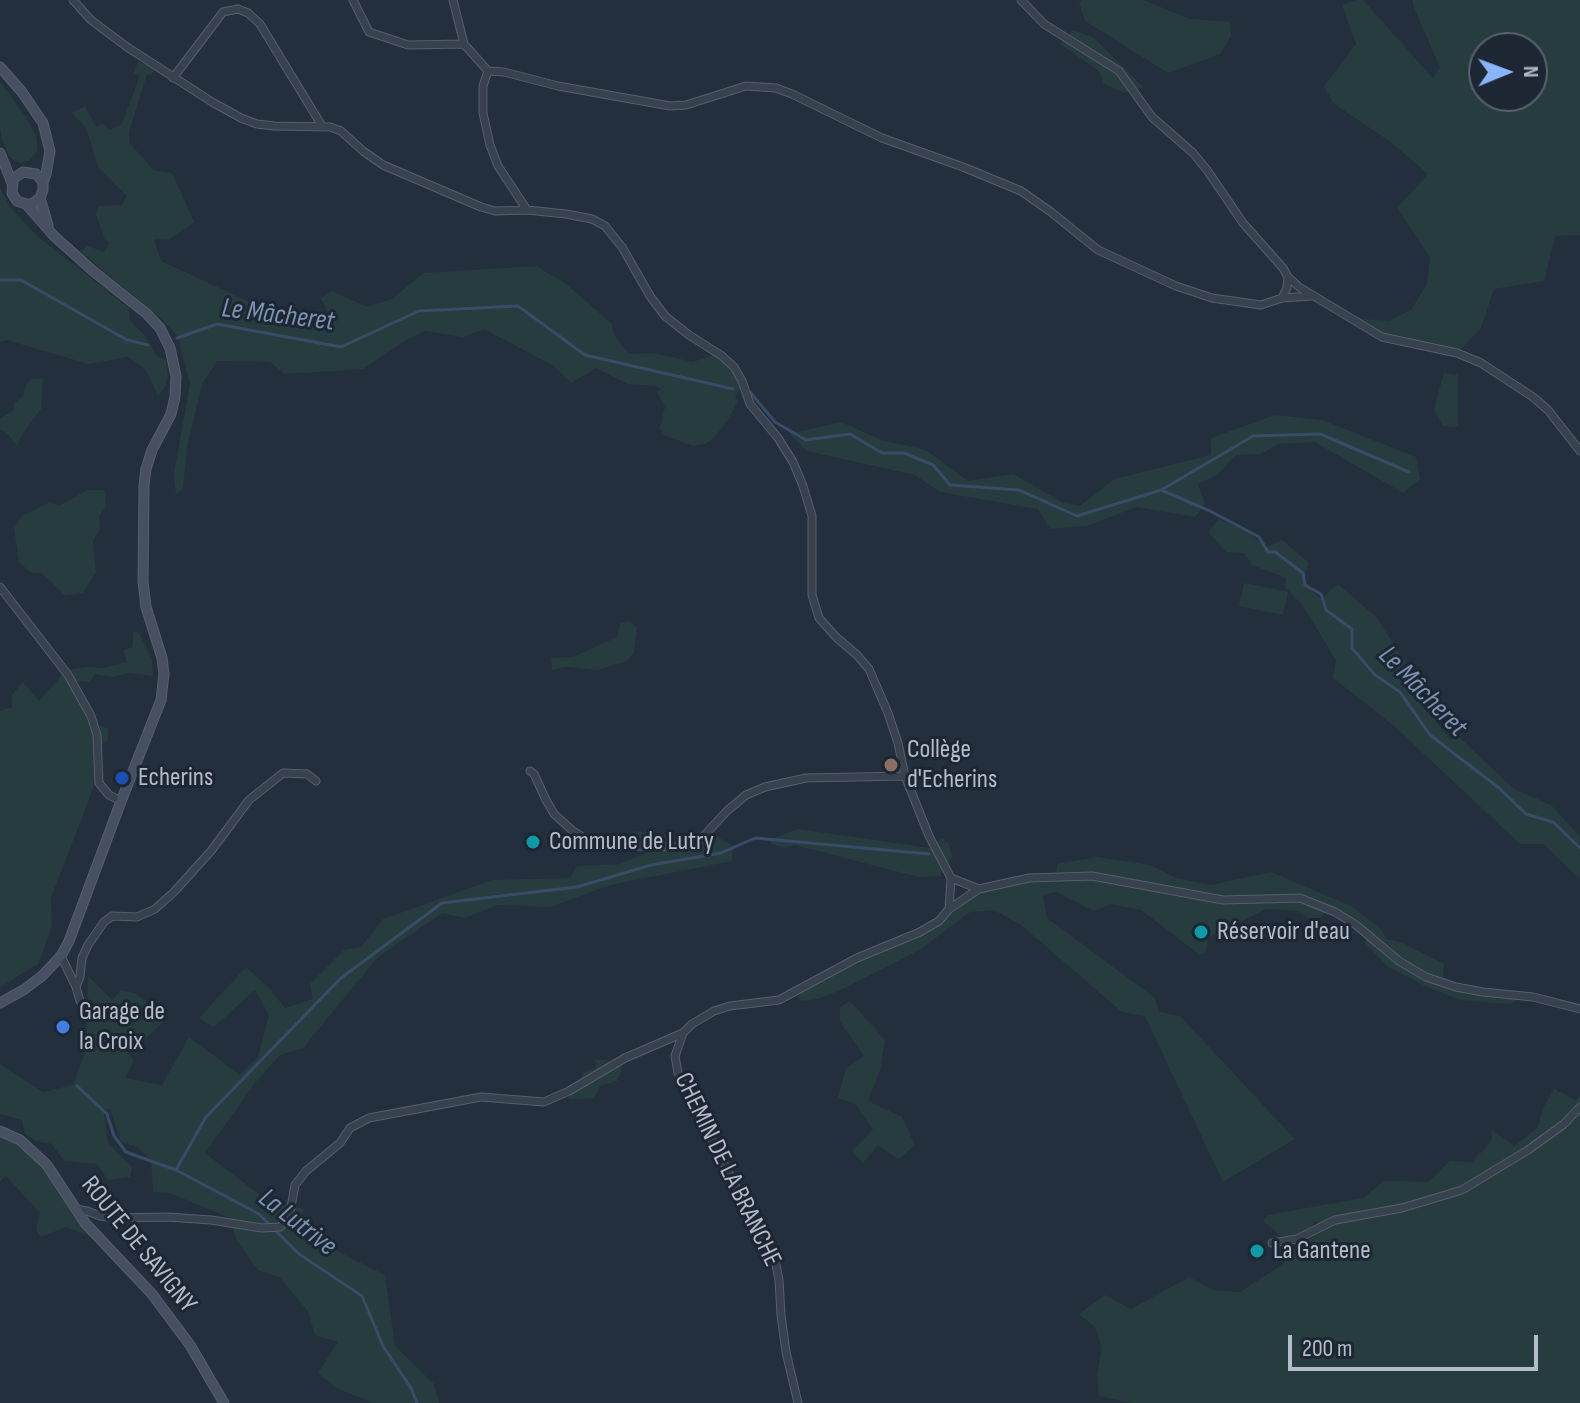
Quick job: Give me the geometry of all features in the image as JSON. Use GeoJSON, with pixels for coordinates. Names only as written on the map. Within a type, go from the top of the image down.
{"type":"FeatureCollection","features":[{"type":"Feature","properties":{"kind":"street"},"geometry":{"type":"LineString","coordinates":[[73,0],[91,20],[127,47],[212,102],[257,124],[322,126],[341,131],[383,165],[468,203],[495,211],[566,214],[592,219],[605,226],[622,247],[665,316],[734,367],[750,404],[793,462],[812,516],[812,595],[819,618],[869,669],[893,728],[905,776],[929,836],[951,878],[949,909]]}},
{"type":"Feature","properties":{"kind":"street"},"geometry":{"type":"LineString","coordinates":[[353,0],[369,32],[408,45],[464,44]]}},
{"type":"Feature","properties":{"kind":"street"},"geometry":{"type":"LineString","coordinates":[[453,0],[464,44],[488,71],[670,106],[686,105],[746,86],[776,88],[882,138],[1021,191],[1098,250],[1176,286],[1212,298],[1261,305],[1282,298],[1312,296]]}},
{"type":"Feature","properties":{"kind":"street"},"geometry":{"type":"LineString","coordinates":[[1021,0],[1044,24],[1119,71],[1152,117],[1193,153],[1207,170],[1243,223],[1288,277],[1312,296],[1382,337],[1457,353],[1481,363],[1548,410],[1580,451]]}},
{"type":"Feature","properties":{"kind":"street"},"geometry":{"type":"LineString","coordinates":[[173,78],[223,12],[238,9],[260,24],[322,126]]}},
{"type":"Feature","properties":{"kind":"street"},"geometry":{"type":"LineString","coordinates":[[0,67],[43,123],[50,151],[40,198],[32,204],[17,201],[1,155]]}},
{"type":"Feature","properties":{"kind":"street"},"geometry":{"type":"LineString","coordinates":[[488,71],[483,86],[483,113],[490,145],[498,166],[527,210]]}},
{"type":"Feature","properties":{"kind":"street"},"geometry":{"type":"LineString","coordinates":[[1,155],[19,174]]}},
{"type":"Feature","properties":{"kind":"street"},"geometry":{"type":"LineString","coordinates":[[12,183],[19,174],[32,172],[48,159]]}},
{"type":"Feature","properties":{"kind":"street"},"geometry":{"type":"LineString","coordinates":[[32,172],[43,182]]}},
{"type":"Feature","properties":{"kind":"street"},"geometry":{"type":"LineString","coordinates":[[40,198],[49,228]]}},
{"type":"Feature","properties":{"kind":"street"},"geometry":{"type":"LineString","coordinates":[[0,1003],[42,976],[61,956],[75,927],[157,712],[163,689],[162,658],[146,607],[143,581],[144,485],[152,450],[171,414],[176,376],[170,348],[160,328],[54,236],[26,204]]}},
{"type":"Feature","properties":{"kind":"street"},"geometry":{"type":"LineString","coordinates":[[1282,298],[1288,277]]}},
{"type":"Feature","properties":{"kind":"street"},"geometry":{"type":"LineString","coordinates":[[0,587],[68,675],[91,716],[97,735],[99,783],[109,795],[121,801]]}},
{"type":"Feature","properties":{"kind":"street"},"geometry":{"type":"LineString","coordinates":[[530,771],[554,814],[584,838],[608,844],[689,847],[746,795],[765,787],[806,778],[905,776]]}},
{"type":"Feature","properties":{"kind":"street"},"geometry":{"type":"LineString","coordinates":[[76,987],[82,958],[104,922],[112,916],[137,917],[155,909],[211,851],[249,800],[283,773],[307,774],[316,781]]}},
{"type":"Feature","properties":{"kind":"street"},"geometry":{"type":"LineString","coordinates":[[75,1209],[116,1218],[167,1217],[262,1228],[280,1227],[289,1218],[295,1185],[306,1171],[340,1143],[350,1128],[369,1118],[481,1097],[544,1102],[625,1058],[683,1033],[714,1011],[779,1000],[857,958],[920,932],[979,889],[1029,878],[1092,876],[1223,900],[1300,898],[1335,912],[1356,925],[1399,961],[1426,977],[1456,987],[1533,997],[1580,1009]]}},
{"type":"Feature","properties":{"kind":"street"},"geometry":{"type":"LineString","coordinates":[[951,878],[979,889]]}},
{"type":"Feature","properties":{"kind":"street"},"geometry":{"type":"LineString","coordinates":[[61,956],[80,1001]]}},
{"type":"Feature","properties":{"kind":"street","name":"CHEMIN DE LA BRANCHE"},"geometry":{"type":"LineString","coordinates":[[683,1033],[675,1056],[678,1073],[775,1259],[786,1352],[798,1403]]}},
{"type":"Feature","properties":{"kind":"street"},"geometry":{"type":"LineString","coordinates":[[1272,1243],[1297,1239],[1335,1220],[1402,1208],[1462,1190],[1528,1150],[1564,1124],[1580,1107]]}},
{"type":"Feature","properties":{"kind":"street","name":"ROUTE DE SAVIGNY"},"geometry":{"type":"LineString","coordinates":[[0,1131],[20,1140],[47,1165],[85,1223],[152,1294],[190,1345],[224,1403]]}},
{"type":"Feature","properties":{"kind":"green space"},"geometry":{"type":"Polygon","coordinates":[[[1143,0],[1190,19],[1230,22],[1231,36],[1220,54],[1168,73],[1085,21],[1079,2],[1143,0]]]}},
{"type":"Feature","properties":{"kind":"green space"},"geometry":{"type":"Polygon","coordinates":[[[1363,0],[1433,78],[1440,68],[1413,0],[1580,0],[1580,235],[1555,236],[1544,281],[1494,289],[1481,328],[1457,353],[1382,337],[1351,318],[1389,321],[1411,310],[1427,284],[1430,257],[1397,208],[1428,174],[1392,143],[1333,103],[1324,86],[1356,44],[1342,5],[1363,0]]]}},
{"type":"Feature","properties":{"kind":"green space"},"geometry":{"type":"Polygon","coordinates":[[[1073,30],[1094,38],[1143,87],[1125,93],[1104,84],[1099,71],[1060,44],[1073,30]]]}},
{"type":"Feature","properties":{"kind":"green space"},"geometry":{"type":"Polygon","coordinates":[[[138,61],[154,69],[152,75],[147,74],[129,132],[129,142],[153,170],[172,173],[194,222],[169,240],[154,239],[161,261],[308,329],[316,319],[328,313],[321,298],[332,291],[367,307],[392,299],[423,273],[537,266],[564,282],[612,324],[614,335],[629,354],[654,353],[693,362],[713,355],[729,367],[741,387],[735,397],[738,401],[727,421],[714,438],[705,444],[693,446],[664,435],[660,428],[665,407],[657,392],[661,389],[655,386],[628,384],[596,368],[571,383],[554,366],[484,329],[463,337],[424,331],[363,369],[285,374],[270,362],[217,361],[202,384],[187,447],[183,488],[176,494],[174,474],[190,384],[178,337],[163,320],[80,251],[88,246],[104,252],[110,243],[105,240],[96,215],[98,206],[122,205],[127,196],[99,169],[86,128],[72,113],[85,106],[96,127],[102,124],[110,130],[122,124],[140,76],[134,73],[138,61]]]}},
{"type":"Feature","properties":{"kind":"green space"},"geometry":{"type":"Polygon","coordinates":[[[0,82],[26,117],[37,139],[37,151],[29,161],[15,161],[9,156],[2,140],[0,82]]]}},
{"type":"Feature","properties":{"kind":"green space"},"geometry":{"type":"Polygon","coordinates":[[[0,188],[10,207],[37,236],[129,308],[129,319],[146,337],[157,356],[166,360],[168,376],[158,396],[146,370],[128,357],[88,364],[7,340],[0,342],[0,188]]]}},
{"type":"Feature","properties":{"kind":"green space"},"geometry":{"type":"Polygon","coordinates":[[[1444,373],[1458,375],[1458,427],[1443,426],[1434,409],[1444,373]]]}},
{"type":"Feature","properties":{"kind":"green space"},"geometry":{"type":"Polygon","coordinates":[[[33,378],[43,379],[41,409],[17,446],[0,429],[0,419],[14,410],[14,404],[23,396],[26,385],[33,378]]]}},
{"type":"Feature","properties":{"kind":"green space"},"geometry":{"type":"Polygon","coordinates":[[[1275,415],[1322,420],[1416,457],[1420,479],[1403,493],[1315,442],[1278,444],[1261,454],[1236,455],[1218,474],[1198,484],[1205,504],[1195,517],[1136,507],[1087,526],[1050,529],[1038,509],[940,492],[915,475],[807,451],[789,434],[841,422],[881,440],[926,450],[968,481],[1013,474],[1064,503],[1080,506],[1114,479],[1211,455],[1211,438],[1275,415]]]}},
{"type":"Feature","properties":{"kind":"green space"},"geometry":{"type":"Polygon","coordinates":[[[88,490],[104,490],[106,506],[99,517],[100,529],[93,541],[96,573],[83,593],[64,595],[42,573],[30,572],[19,562],[14,528],[22,516],[48,503],[60,505],[88,490]]]}},
{"type":"Feature","properties":{"kind":"green space"},"geometry":{"type":"Polygon","coordinates":[[[1219,519],[1249,533],[1266,547],[1282,540],[1309,563],[1302,581],[1321,599],[1338,584],[1377,618],[1432,704],[1427,710],[1450,739],[1460,738],[1514,789],[1551,805],[1580,837],[1580,879],[1543,844],[1520,844],[1393,725],[1333,678],[1336,660],[1303,606],[1285,587],[1286,578],[1252,565],[1244,553],[1226,552],[1208,532],[1219,519]]]}},
{"type":"Feature","properties":{"kind":"green space"},"geometry":{"type":"Polygon","coordinates":[[[1244,583],[1288,592],[1283,615],[1239,606],[1244,583]]]}},
{"type":"Feature","properties":{"kind":"green space"},"geometry":{"type":"Polygon","coordinates":[[[629,621],[637,627],[634,652],[627,661],[597,670],[567,667],[552,670],[551,658],[573,657],[617,637],[620,624],[629,621]]]}},
{"type":"Feature","properties":{"kind":"green space"},"geometry":{"type":"Polygon","coordinates":[[[133,631],[139,633],[152,659],[153,676],[95,674],[90,682],[75,681],[69,670],[103,668],[127,662],[123,650],[133,647],[133,631]]]}},
{"type":"Feature","properties":{"kind":"green space"},"geometry":{"type":"Polygon","coordinates":[[[64,673],[90,722],[108,729],[108,741],[96,747],[97,778],[51,898],[52,926],[38,964],[0,987],[0,711],[12,707],[12,695],[23,682],[39,701],[64,673]]]}},
{"type":"Feature","properties":{"kind":"green space"},"geometry":{"type":"Polygon","coordinates":[[[798,829],[930,848],[942,838],[949,844],[952,857],[940,876],[918,877],[795,845],[785,848],[771,844],[771,839],[798,829]]]}},
{"type":"Feature","properties":{"kind":"green space"},"geometry":{"type":"Polygon","coordinates":[[[631,831],[663,833],[673,847],[693,848],[712,831],[733,846],[732,861],[610,885],[551,907],[498,905],[465,918],[442,913],[378,957],[303,1048],[280,1055],[255,1083],[205,1153],[264,1198],[304,1209],[298,1224],[332,1237],[335,1250],[385,1275],[395,1346],[434,1384],[439,1403],[374,1403],[336,1388],[318,1373],[338,1342],[315,1335],[308,1311],[279,1277],[258,1270],[236,1239],[230,1218],[170,1193],[153,1192],[151,1160],[137,1147],[121,1142],[110,1109],[104,1111],[108,1143],[132,1167],[130,1177],[108,1180],[97,1164],[64,1161],[52,1144],[36,1141],[25,1134],[22,1120],[0,1114],[0,1064],[43,1092],[73,1085],[86,1050],[88,976],[112,1000],[121,990],[136,994],[165,1020],[142,1042],[128,1035],[121,1043],[134,1060],[125,1078],[162,1085],[189,1037],[240,1075],[258,1057],[269,1015],[255,990],[214,1027],[199,1018],[246,967],[285,1008],[313,999],[310,984],[344,950],[361,947],[383,919],[492,880],[570,878],[577,866],[619,864],[649,852],[630,840],[631,831]]]}},
{"type":"Feature","properties":{"kind":"green space"},"geometry":{"type":"Polygon","coordinates":[[[1097,857],[1150,865],[1176,878],[1211,885],[1271,872],[1351,906],[1380,928],[1387,939],[1403,943],[1444,964],[1443,980],[1426,974],[1402,959],[1337,909],[1302,895],[1224,896],[1092,873],[1056,873],[1057,864],[1097,857]]]}},
{"type":"Feature","properties":{"kind":"green space"},"geometry":{"type":"Polygon","coordinates":[[[1092,878],[1222,902],[1300,900],[1327,912],[1315,922],[1297,911],[1266,909],[1208,938],[1206,952],[1200,955],[1141,910],[1111,904],[1094,911],[1056,892],[1043,895],[1047,918],[1155,998],[1159,1012],[1180,1016],[1295,1139],[1223,1182],[1145,1016],[1122,1012],[1021,925],[994,910],[970,912],[921,949],[843,989],[818,999],[801,1001],[797,994],[864,959],[922,934],[981,891],[1027,880],[1092,878]]]}},
{"type":"Feature","properties":{"kind":"green space"},"geometry":{"type":"Polygon","coordinates":[[[1367,939],[1394,962],[1427,982],[1482,996],[1519,999],[1510,1004],[1460,1000],[1387,966],[1364,942],[1367,939]]]}},
{"type":"Feature","properties":{"kind":"green space"},"geometry":{"type":"Polygon","coordinates":[[[850,1001],[885,1040],[880,1070],[868,1101],[902,1117],[915,1145],[899,1159],[878,1145],[863,1163],[852,1151],[873,1129],[855,1104],[838,1098],[846,1068],[864,1056],[840,1022],[840,1007],[850,1001]]]}},
{"type":"Feature","properties":{"kind":"green space"},"geometry":{"type":"Polygon","coordinates":[[[618,1058],[622,1071],[617,1081],[600,1086],[594,1098],[569,1099],[566,1090],[579,1083],[583,1072],[596,1068],[595,1059],[610,1061],[618,1058]]]}},
{"type":"Feature","properties":{"kind":"green space"},"geometry":{"type":"Polygon","coordinates":[[[1554,1089],[1576,1100],[1580,1095],[1580,1403],[1132,1403],[1099,1396],[1097,1374],[1102,1348],[1095,1327],[1079,1314],[1105,1295],[1131,1309],[1189,1277],[1213,1290],[1240,1292],[1283,1264],[1292,1251],[1324,1229],[1316,1221],[1295,1236],[1281,1238],[1263,1221],[1268,1215],[1363,1198],[1384,1181],[1428,1182],[1450,1161],[1472,1162],[1491,1142],[1492,1130],[1514,1146],[1538,1127],[1543,1108],[1554,1089]]]}},
{"type":"Feature","properties":{"kind":"green space"},"geometry":{"type":"Polygon","coordinates":[[[0,1135],[20,1143],[49,1173],[75,1218],[93,1238],[66,1227],[41,1237],[36,1230],[40,1213],[6,1176],[0,1181],[0,1135]]]}},
{"type":"Feature","properties":{"kind":"waterway","name":"Le Mâcheret"},"geometry":{"type":"LineString","coordinates":[[0,280],[21,280],[127,340],[148,345]]}},
{"type":"Feature","properties":{"kind":"waterway","name":"Le Mâcheret"},"geometry":{"type":"LineString","coordinates":[[177,338],[217,324],[341,347],[419,311],[518,306],[585,355],[733,389]]}},
{"type":"Feature","properties":{"kind":"waterway","name":"Le Mâcheret"},"geometry":{"type":"LineString","coordinates":[[750,392],[775,422],[806,440],[850,434],[882,453],[904,453],[933,465],[950,485],[1019,490],[1077,516],[1161,490],[1259,537],[1268,552],[1275,552],[1303,573],[1305,585],[1321,594],[1326,610],[1352,629],[1352,648],[1375,675],[1400,692],[1430,735],[1499,788],[1526,814],[1553,822],[1580,848]]}},
{"type":"Feature","properties":{"kind":"waterway"},"geometry":{"type":"LineString","coordinates":[[1163,489],[1253,436],[1320,434],[1409,472]]}},
{"type":"Feature","properties":{"kind":"waterway"},"geometry":{"type":"LineString","coordinates":[[176,1170],[206,1117],[341,978],[442,903],[577,887],[651,865],[721,853],[755,838],[929,854]]}},
{"type":"Feature","properties":{"kind":"waterway","name":"La Lutrive"},"geometry":{"type":"LineString","coordinates":[[77,1086],[107,1114],[114,1136],[126,1152],[176,1170],[259,1214],[299,1254],[362,1296],[383,1346],[411,1388],[417,1403]]}},
{"type":"Feature","properties":{"kind":"place","name":"Collège d'Echerins"},"geometry":{"type":"Point","coordinates":[891,765]}},
{"type":"Feature","properties":{"kind":"place","name":"Echerins"},"geometry":{"type":"Point","coordinates":[122,778]}},
{"type":"Feature","properties":{"kind":"place","name":"Commune de Lutry"},"geometry":{"type":"Point","coordinates":[533,842]}},
{"type":"Feature","properties":{"kind":"place","name":"Réservoir d'eau"},"geometry":{"type":"Point","coordinates":[1201,932]}},
{"type":"Feature","properties":{"kind":"place","name":"Garage de la Croix"},"geometry":{"type":"Point","coordinates":[63,1027]}},
{"type":"Feature","properties":{"kind":"place","name":"La Gantene"},"geometry":{"type":"Point","coordinates":[1257,1251]}}]}
